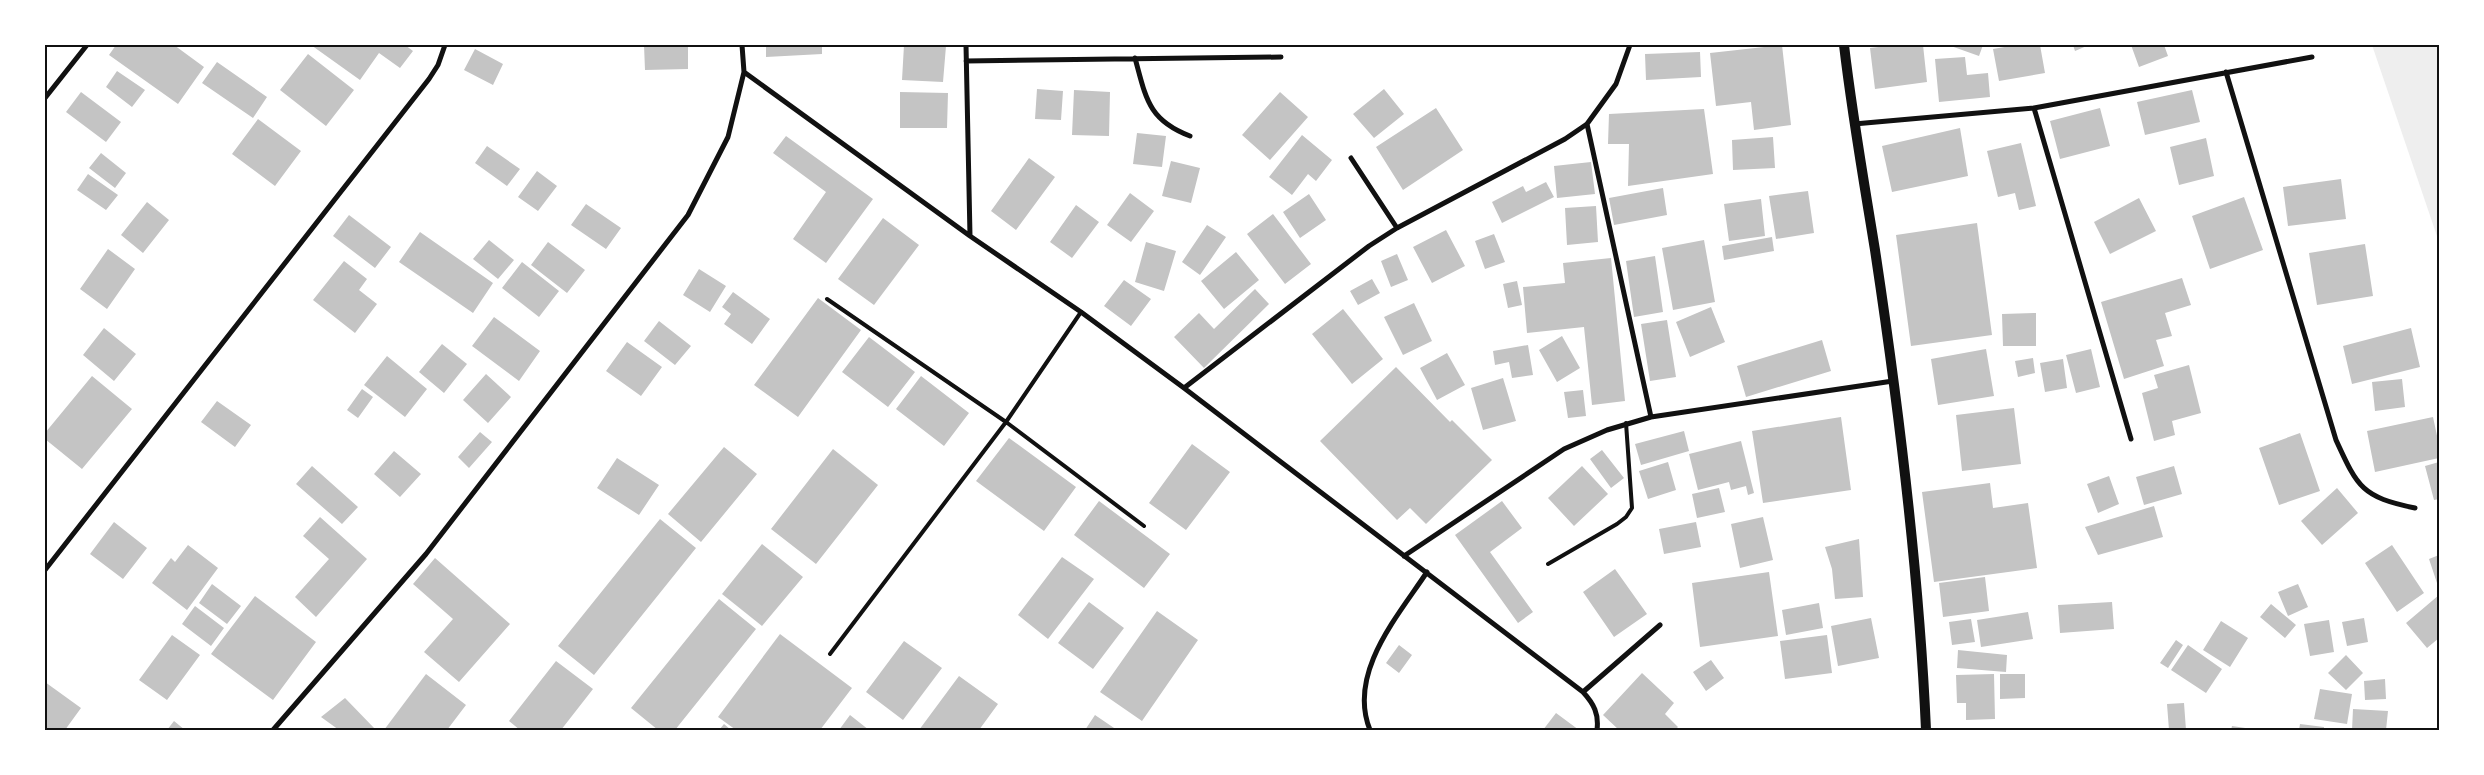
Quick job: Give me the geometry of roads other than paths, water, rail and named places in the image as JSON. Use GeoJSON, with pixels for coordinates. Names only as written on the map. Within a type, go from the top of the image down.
{"type":"FeatureCollection","features":[{"type":"Feature","properties":{"kind":"main road"},"geometry":{"type":"LineString","coordinates":[[1844,45],[1893,382],[1922,640],[1926,730]]}},
{"type":"Feature","properties":{"kind":"street"},"geometry":{"type":"LineString","coordinates":[[45,98],[87,45]]}},
{"type":"Feature","properties":{"kind":"street"},"geometry":{"type":"LineString","coordinates":[[45,570],[429,79],[438,64],[445,45]]}},
{"type":"Feature","properties":{"kind":"street"},"geometry":{"type":"LineString","coordinates":[[273,730],[426,554],[688,215],[728,137],[744,72],[742,45]]}},
{"type":"Feature","properties":{"kind":"street"},"geometry":{"type":"LineString","coordinates":[[966,45],[970,236]]}},
{"type":"Feature","properties":{"kind":"street"},"geometry":{"type":"LineString","coordinates":[[1184,388],[1369,246],[1398,228],[1565,139],[1587,124],[1616,84],[1630,45]]}},
{"type":"Feature","properties":{"kind":"street"},"geometry":{"type":"LineString","coordinates":[[1854,124],[2034,108],[2312,56]]}},
{"type":"Feature","properties":{"kind":"street"},"geometry":{"type":"LineString","coordinates":[[966,61],[1281,57]]}},
{"type":"Feature","properties":{"kind":"street"},"geometry":{"type":"LineString","coordinates":[[1134,58],[1146,97],[1154,113],[1171,129],[1190,136]]}},
{"type":"Feature","properties":{"kind":"street"},"geometry":{"type":"LineString","coordinates":[[744,72],[970,236],[1081,312],[1427,572],[1582,692],[1592,702],[1598,716],[1598,730]]}},
{"type":"Feature","properties":{"kind":"street"},"geometry":{"type":"LineString","coordinates":[[2226,72],[2336,440],[2350,470],[2366,491],[2387,502],[2415,508]]}},
{"type":"Feature","properties":{"kind":"street"},"geometry":{"type":"LineString","coordinates":[[2034,108],[2131,439]]}},
{"type":"Feature","properties":{"kind":"street"},"geometry":{"type":"LineString","coordinates":[[1587,124],[1651,417]]}},
{"type":"Feature","properties":{"kind":"street"},"geometry":{"type":"LineString","coordinates":[[1351,158],[1398,228]]}},
{"type":"Feature","properties":{"kind":"street"},"geometry":{"type":"LineString","coordinates":[[1404,556],[1564,449],[1626,423],[1651,417],[1893,382]]}},
{"type":"Feature","properties":{"kind":"street"},"geometry":{"type":"LineString","coordinates":[[1370,730],[1365,705],[1367,682],[1373,660],[1386,635],[1427,572]]}},
{"type":"Feature","properties":{"kind":"street"},"geometry":{"type":"LineString","coordinates":[[1582,692],[1660,625]]}},
{"type":"Feature","properties":{"kind":"lane"},"geometry":{"type":"LineString","coordinates":[[827,299],[1006,422],[1144,526]]}},
{"type":"Feature","properties":{"kind":"lane"},"geometry":{"type":"LineString","coordinates":[[830,654],[1006,422],[1081,312]]}},
{"type":"Feature","properties":{"kind":"lane"},"geometry":{"type":"LineString","coordinates":[[1548,564],[1626,518],[1632,508],[1626,423]]}}]}
